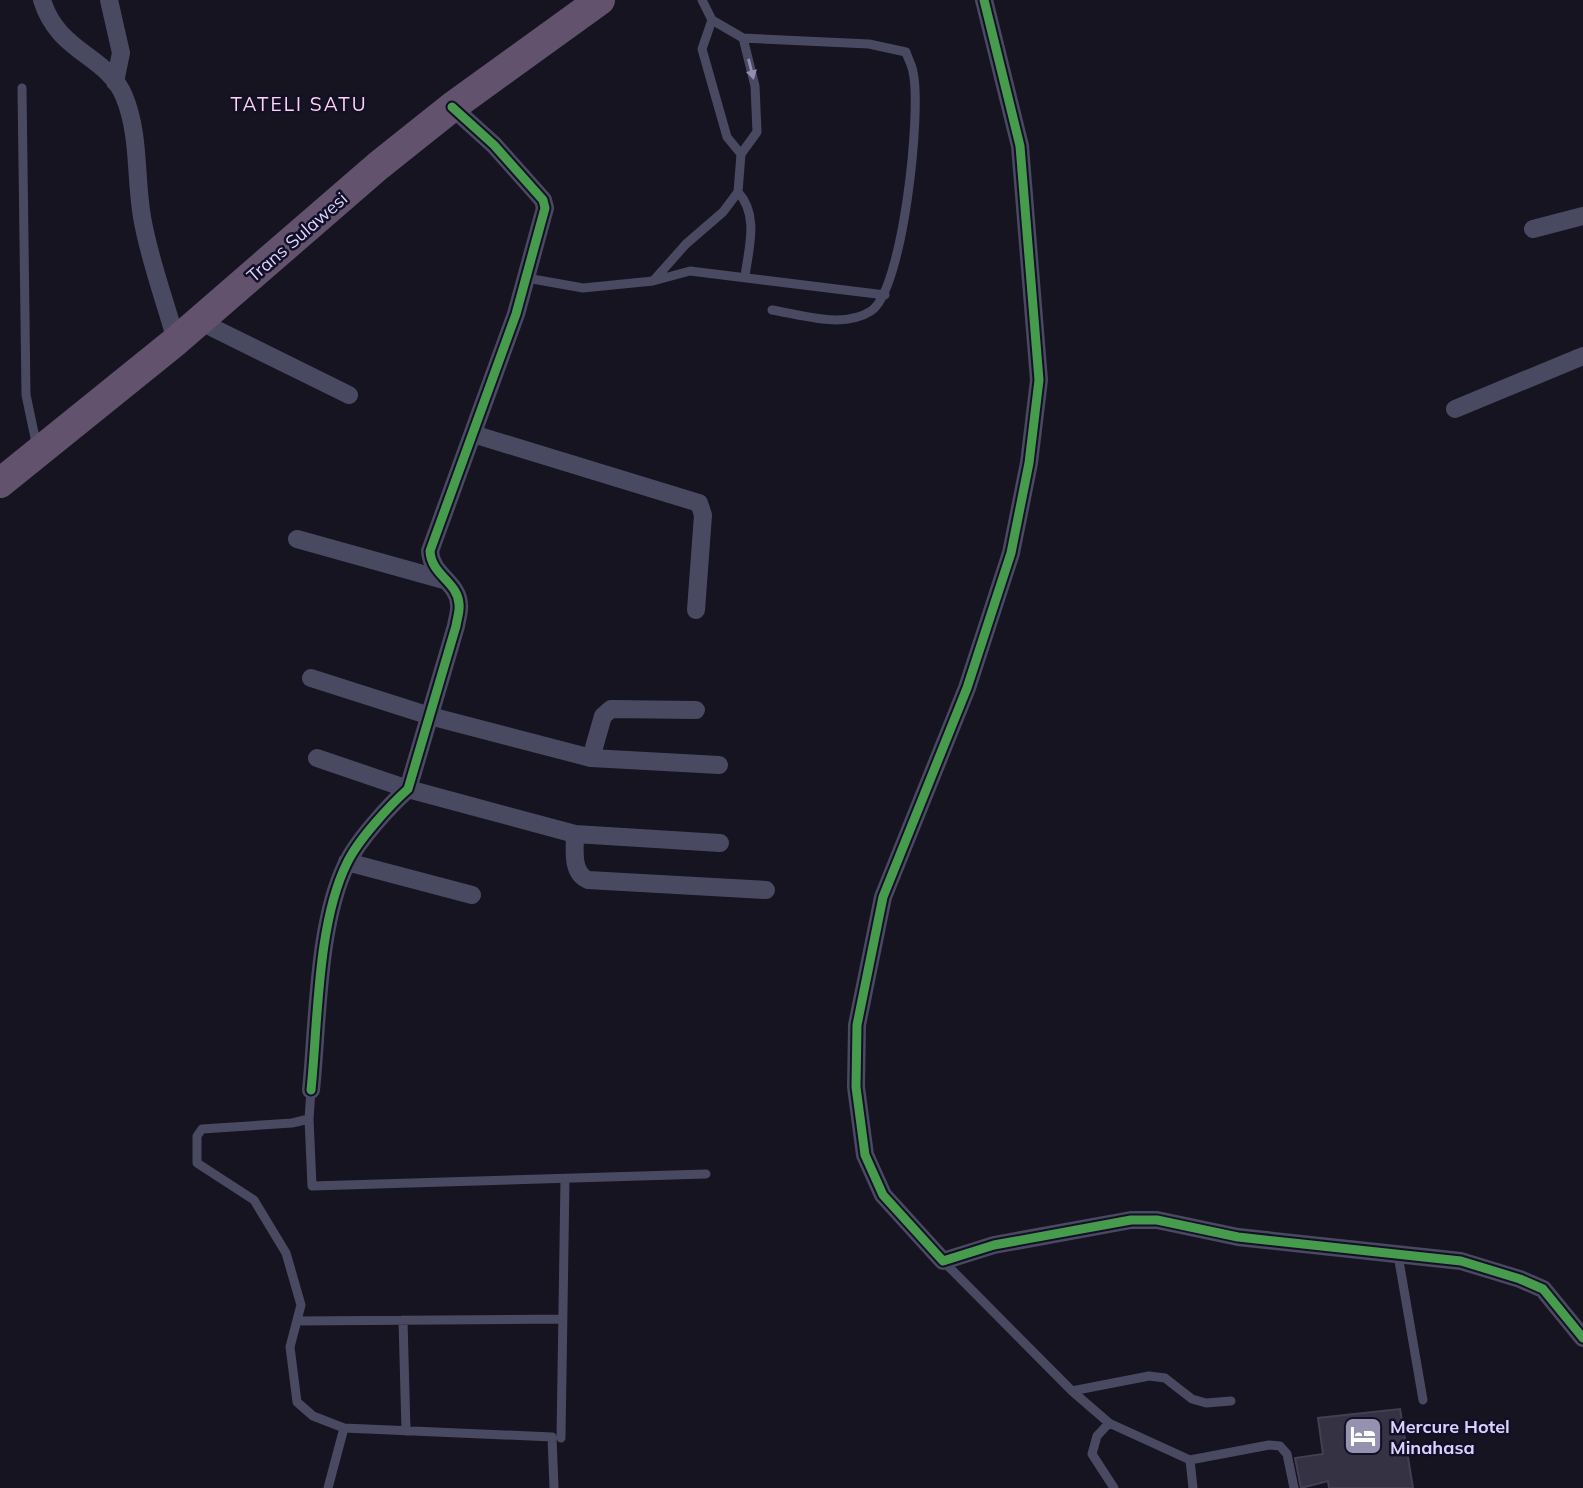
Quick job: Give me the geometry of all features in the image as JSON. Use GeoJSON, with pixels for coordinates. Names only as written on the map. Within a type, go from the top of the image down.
{"type":"FeatureCollection","features":[{"type":"Feature","properties":{"kind":"highway","name":"Trans Sulawesi"},"geometry":{"type":"LineString","coordinates":[[0,483],[176,341],[378,166],[452,107],[600,0]]}},
{"type":"Feature","properties":{"kind":"street"},"geometry":{"type":"LineString","coordinates":[[42,0],[59,35],[115,82],[122,92],[132,118],[143,220],[176,341]]}},
{"type":"Feature","properties":{"kind":"street"},"geometry":{"type":"LineString","coordinates":[[109,0],[121,53],[115,82]]}},
{"type":"Feature","properties":{"kind":"street"},"geometry":{"type":"LineString","coordinates":[[984,0],[1020,146],[1039,380],[1029,463],[1011,553],[967,688],[883,897],[857,1025],[856,1087],[865,1155],[883,1195],[943,1261],[995,1245],[1143,1219],[1238,1237],[1461,1261],[1528,1282],[1548,1294],[1583,1338]]}},
{"type":"Feature","properties":{"kind":"street"},"geometry":{"type":"LineString","coordinates":[[311,1090],[331,913],[347,862],[392,803],[408,789],[456,626],[460,603],[433,569],[430,551],[527,278],[544,218],[543,200],[494,145],[452,107]]}},
{"type":"Feature","properties":{"kind":"street"},"geometry":{"type":"LineString","coordinates":[[1533,229],[1583,216]]}},
{"type":"Feature","properties":{"kind":"street"},"geometry":{"type":"LineString","coordinates":[[199,321],[349,395]]}},
{"type":"Feature","properties":{"kind":"street"},"geometry":{"type":"LineString","coordinates":[[1455,409],[1583,356]]}},
{"type":"Feature","properties":{"kind":"street"},"geometry":{"type":"LineString","coordinates":[[473,434],[699,503],[703,515],[696,610]]}},
{"type":"Feature","properties":{"kind":"street"},"geometry":{"type":"LineString","coordinates":[[297,539],[444,580]]}},
{"type":"Feature","properties":{"kind":"street"},"geometry":{"type":"LineString","coordinates":[[311,678],[430,716],[591,758],[719,765]]}},
{"type":"Feature","properties":{"kind":"street"},"geometry":{"type":"LineString","coordinates":[[591,758],[603,716],[611,709],[696,710]]}},
{"type":"Feature","properties":{"kind":"street"},"geometry":{"type":"LineString","coordinates":[[317,758],[408,789],[575,834],[720,843]]}},
{"type":"Feature","properties":{"kind":"street"},"geometry":{"type":"LineString","coordinates":[[575,834],[576,865],[580,875],[587,880],[766,890]]}},
{"type":"Feature","properties":{"kind":"street"},"geometry":{"type":"LineString","coordinates":[[347,862],[472,895]]}},
{"type":"Feature","properties":{"kind":"lane"},"geometry":{"type":"LineString","coordinates":[[702,0],[712,20],[743,38],[869,44],[906,52],[914,73],[915,112],[907,199],[894,271],[886,295],[873,310],[855,319],[830,320],[772,310]]}},
{"type":"Feature","properties":{"kind":"lane"},"geometry":{"type":"LineString","coordinates":[[712,20],[702,49],[727,137],[741,154]]}},
{"type":"Feature","properties":{"kind":"lane"},"geometry":{"type":"LineString","coordinates":[[653,281],[686,244],[723,212],[738,192],[741,154],[757,131],[755,86],[743,38]]}},
{"type":"Feature","properties":{"kind":"lane"},"geometry":{"type":"LineString","coordinates":[[22,88],[26,395],[39,452]]}},
{"type":"Feature","properties":{"kind":"lane"},"geometry":{"type":"LineString","coordinates":[[738,192],[748,203],[751,214],[745,276]]}},
{"type":"Feature","properties":{"kind":"lane"},"geometry":{"type":"LineString","coordinates":[[527,278],[583,288],[653,281],[690,271],[886,295]]}},
{"type":"Feature","properties":{"kind":"lane"},"geometry":{"type":"LineString","coordinates":[[311,1090],[309,1119],[312,1186],[706,1174]]}},
{"type":"Feature","properties":{"kind":"lane"},"geometry":{"type":"LineString","coordinates":[[309,1119],[292,1123],[202,1129],[197,1136],[197,1163],[254,1200],[286,1254],[301,1305],[290,1347],[297,1402],[313,1416],[344,1428],[552,1437],[554,1488]]}},
{"type":"Feature","properties":{"kind":"lane"},"geometry":{"type":"LineString","coordinates":[[561,1438],[565,1179]]}},
{"type":"Feature","properties":{"kind":"lane"},"geometry":{"type":"LineString","coordinates":[[1398,1255],[1423,1400]]}},
{"type":"Feature","properties":{"kind":"lane"},"geometry":{"type":"LineString","coordinates":[[943,1261],[1072,1391],[1109,1423],[1190,1460],[1269,1445],[1280,1446],[1287,1454],[1294,1488]]}},
{"type":"Feature","properties":{"kind":"lane"},"geometry":{"type":"LineString","coordinates":[[297,1321],[562,1319]]}},
{"type":"Feature","properties":{"kind":"lane"},"geometry":{"type":"LineString","coordinates":[[403,1320],[406,1431]]}},
{"type":"Feature","properties":{"kind":"lane"},"geometry":{"type":"LineString","coordinates":[[1072,1391],[1149,1376],[1165,1378],[1199,1401],[1231,1401]]}},
{"type":"Feature","properties":{"kind":"lane"},"geometry":{"type":"LineString","coordinates":[[1109,1423],[1097,1436],[1092,1454],[1114,1488]]}},
{"type":"Feature","properties":{"kind":"lane"},"geometry":{"type":"LineString","coordinates":[[328,1488],[344,1428]]}},
{"type":"Feature","properties":{"kind":"lane"},"geometry":{"type":"LineString","coordinates":[[1190,1460],[1193,1488]]}},
{"type":"Feature","properties":{"kind":"building","name":"Mercure Hotel Minahasa"},"geometry":{"type":"Polygon","coordinates":[[[1400,1409],[1413,1488],[1329,1488],[1328,1481],[1301,1488],[1295,1458],[1323,1454],[1318,1418],[1400,1409]]]}},
{"type":"Feature","properties":{"kind":"cycle path"},"geometry":{"type":"LineString","coordinates":[[984,0],[1020,146],[1039,380],[1029,463],[1011,553],[967,688],[883,897],[857,1025],[856,1087],[865,1155],[883,1195],[943,1261],[994,1245],[1131,1220],[1157,1220],[1238,1237],[1461,1261],[1543,1289],[1583,1338]]}},
{"type":"Feature","properties":{"kind":"cycle path"},"geometry":{"type":"LineString","coordinates":[[311,1090],[320,974],[337,887],[358,844],[408,789],[459,609],[458,596],[435,566],[430,551],[516,314],[545,208],[543,200],[494,145],[452,107]]}},
{"type":"Feature","properties":{"kind":"place","name":"Mercure Hotel Minahasa"},"geometry":{"type":"Point","coordinates":[1363,1436]}},
{"type":"Feature","properties":{"kind":"district","name":"TATELI SATU"},"geometry":{"type":"Point","coordinates":[299,104]}}]}
